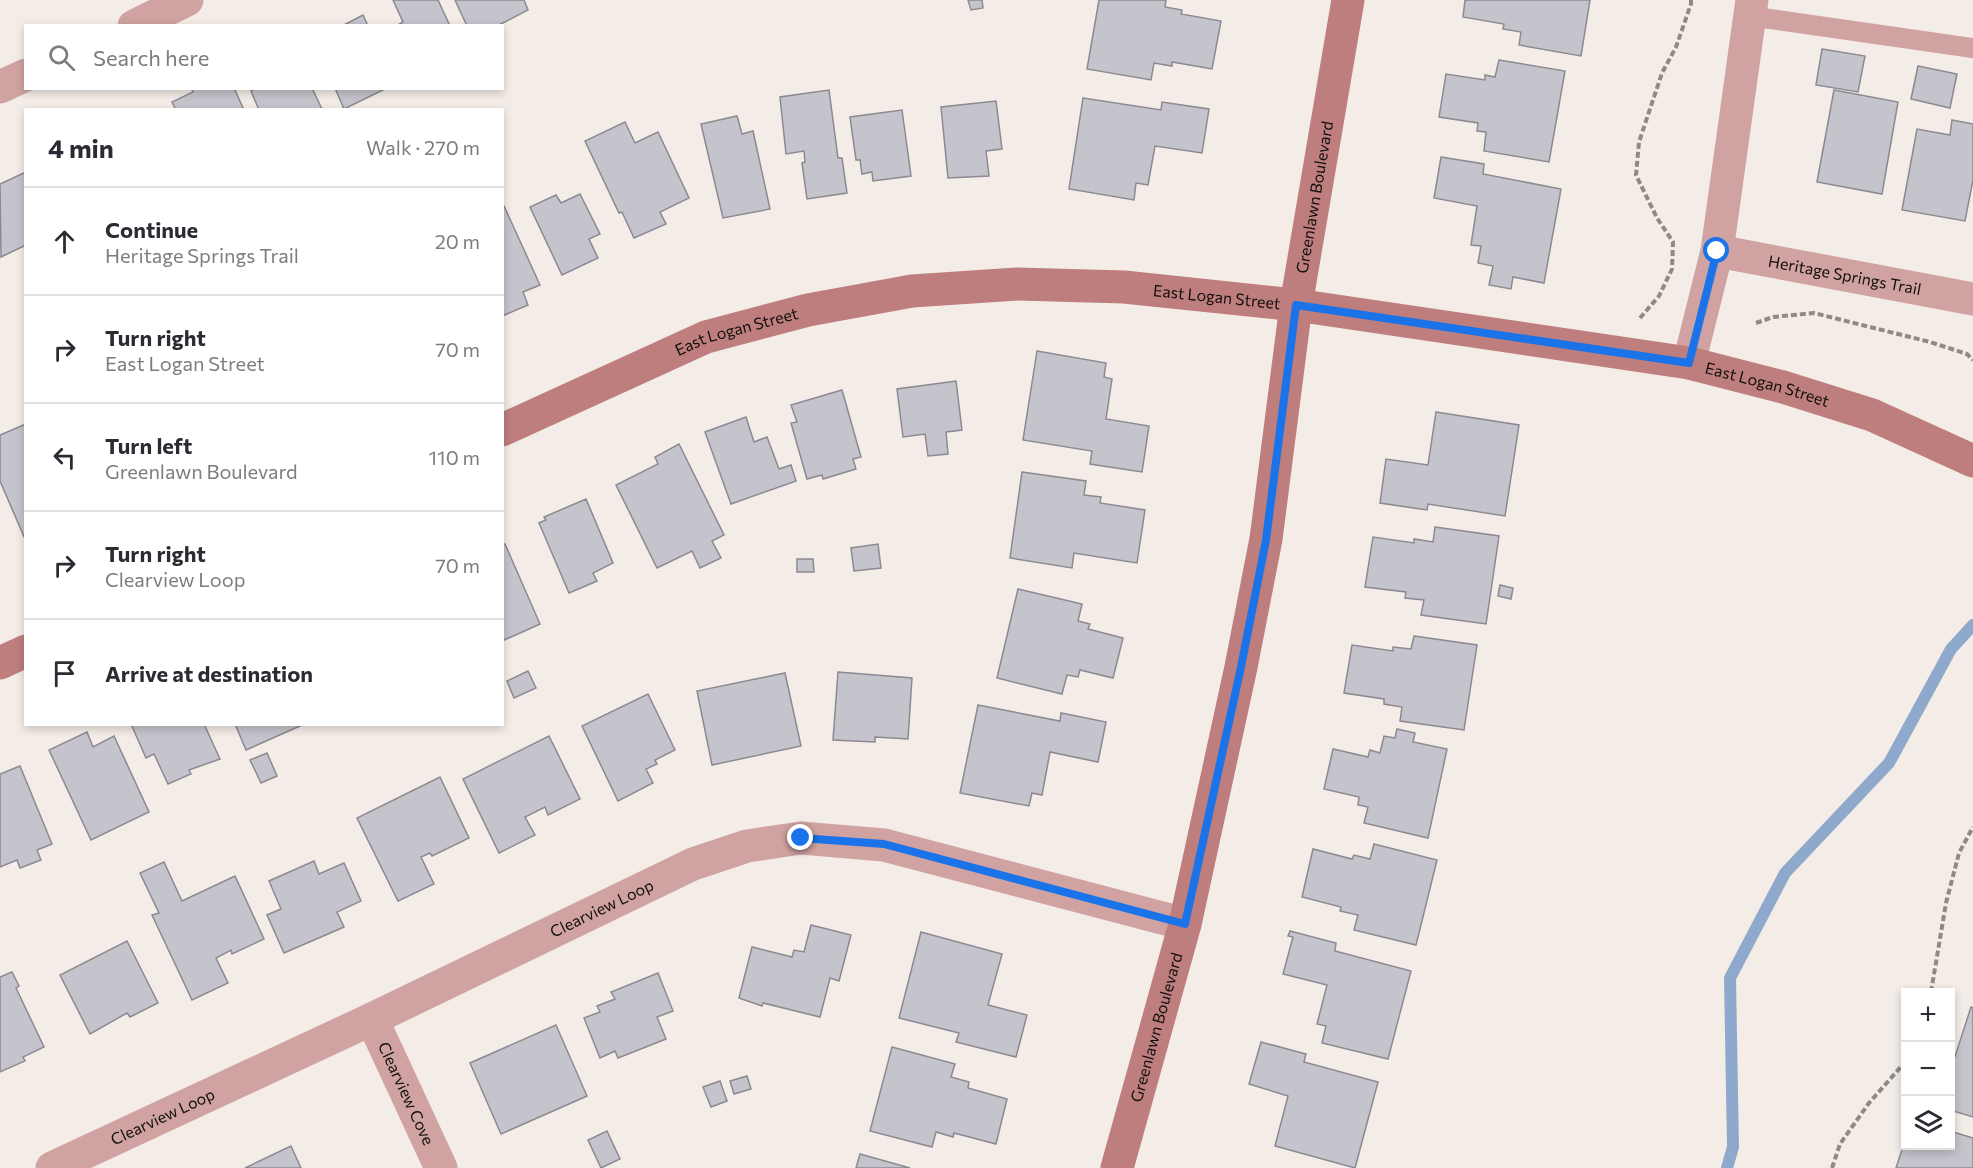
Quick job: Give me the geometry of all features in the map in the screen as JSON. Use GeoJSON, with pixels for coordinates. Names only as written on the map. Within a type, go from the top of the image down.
{"type":"FeatureCollection","features":[{"type":"Feature","properties":{"kind":"street"},"geometry":{"type":"LineString","coordinates":[[138,24],[188,0]]}},
{"type":"Feature","properties":{"kind":"street","name":"Greenlawn Boulevard"},"geometry":{"type":"LineString","coordinates":[[1117,1168],[1185,924],[1241,667],[1266,540],[1296,305],[1348,0]]}},
{"type":"Feature","properties":{"kind":"street"},"geometry":{"type":"LineString","coordinates":[[1689,363],[1717,251],[1750,8]]}},
{"type":"Feature","properties":{"kind":"street"},"geometry":{"type":"LineString","coordinates":[[0,87],[24,76]]}},
{"type":"Feature","properties":{"kind":"street","name":"Heritage Springs Trail"},"geometry":{"type":"LineString","coordinates":[[1717,251],[1973,299]]}},
{"type":"Feature","properties":{"kind":"street","name":"East Logan Street"},"geometry":{"type":"LineString","coordinates":[[504,429],[706,337],[808,310],[912,291],[1017,284],[1124,287],[1296,305],[1689,363],[1783,387],[1872,415],[1968,458]]}},
{"type":"Feature","properties":{"kind":"street"},"geometry":{"type":"LineString","coordinates":[[0,663],[24,652]]}},
{"type":"Feature","properties":{"kind":"street","name":"Clearview Loop"},"geometry":{"type":"LineString","coordinates":[[52,1168],[372,1019],[693,864],[747,846],[801,838],[884,844],[1185,924]]}},
{"type":"Feature","properties":{"kind":"street","name":"Clearview Cove"},"geometry":{"type":"LineString","coordinates":[[372,1019],[441,1168]]}},
{"type":"Feature","properties":{"kind":"lane"},"geometry":{"type":"LineString","coordinates":[[1750,8],[1973,48]]}},
{"type":"Feature","properties":{"kind":"path"},"geometry":{"type":"LineString","coordinates":[[1637,320],[1659,296],[1672,268],[1673,242],[1657,218],[1636,175],[1639,142],[1662,73],[1676,47],[1686,20],[1691,0]]}},
{"type":"Feature","properties":{"kind":"path"},"geometry":{"type":"LineString","coordinates":[[1756,323],[1773,317],[1814,313],[1930,342],[1967,354],[1973,360]]}},
{"type":"Feature","properties":{"kind":"path"},"geometry":{"type":"LineString","coordinates":[[1932,988],[1946,903],[1959,853],[1973,827]]}},
{"type":"Feature","properties":{"kind":"path"},"geometry":{"type":"LineString","coordinates":[[1832,1168],[1840,1144],[1869,1103],[1901,1066]]}},
{"type":"Feature","properties":{"kind":"building"},"geometry":{"type":"Polygon","coordinates":[[[393,0],[438,0],[449,24],[400,24],[403,22],[393,0]]]}},
{"type":"Feature","properties":{"kind":"building"},"geometry":{"type":"Polygon","coordinates":[[[455,0],[524,0],[528,10],[501,24],[466,24],[455,0]]]}},
{"type":"Feature","properties":{"kind":"building"},"geometry":{"type":"Polygon","coordinates":[[[968,0],[982,0],[983,8],[971,10],[968,0]]]}},
{"type":"Feature","properties":{"kind":"building"},"geometry":{"type":"Polygon","coordinates":[[[1099,0],[1166,0],[1165,7],[1182,10],[1181,14],[1221,21],[1212,69],[1172,62],[1172,66],[1154,63],[1151,80],[1087,69],[1099,0]]]}},
{"type":"Feature","properties":{"kind":"building"},"geometry":{"type":"Polygon","coordinates":[[[1465,0],[1590,0],[1581,56],[1519,45],[1521,32],[1503,29],[1504,24],[1463,17],[1465,0]]]}},
{"type":"Feature","properties":{"kind":"building"},"geometry":{"type":"Polygon","coordinates":[[[363,15],[367,24],[346,24],[363,15]]]}},
{"type":"Feature","properties":{"kind":"building"},"geometry":{"type":"Polygon","coordinates":[[[1822,49],[1865,56],[1858,92],[1816,85],[1822,49]]]}},
{"type":"Feature","properties":{"kind":"building"},"geometry":{"type":"Polygon","coordinates":[[[1499,60],[1565,71],[1549,162],[1484,151],[1486,132],[1477,131],[1478,123],[1439,117],[1446,74],[1485,80],[1485,75],[1495,77],[1499,60]]]}},
{"type":"Feature","properties":{"kind":"building"},"geometry":{"type":"Polygon","coordinates":[[[1918,66],[1957,74],[1950,108],[1911,99],[1918,66]]]}},
{"type":"Feature","properties":{"kind":"building"},"geometry":{"type":"Polygon","coordinates":[[[192,90],[235,90],[243,108],[175,108],[172,102],[193,92],[192,90]]]}},
{"type":"Feature","properties":{"kind":"building"},"geometry":{"type":"Polygon","coordinates":[[[313,90],[322,108],[258,108],[251,91],[313,90]]]}},
{"type":"Feature","properties":{"kind":"building"},"geometry":{"type":"Polygon","coordinates":[[[336,90],[383,90],[346,108],[344,108],[336,90]]]}},
{"type":"Feature","properties":{"kind":"building"},"geometry":{"type":"Polygon","coordinates":[[[829,90],[838,158],[842,158],[847,193],[807,199],[802,163],[805,162],[804,151],[786,154],[780,97],[829,90]]]}},
{"type":"Feature","properties":{"kind":"building"},"geometry":{"type":"Polygon","coordinates":[[[1834,90],[1898,102],[1882,194],[1817,182],[1834,90]]]}},
{"type":"Feature","properties":{"kind":"building"},"geometry":{"type":"Polygon","coordinates":[[[1083,98],[1161,110],[1162,102],[1209,109],[1202,153],[1155,146],[1148,185],[1136,183],[1134,200],[1069,189],[1083,98]]]}},
{"type":"Feature","properties":{"kind":"building"},"geometry":{"type":"Polygon","coordinates":[[[996,101],[1002,149],[986,151],[989,176],[948,178],[941,107],[996,101]]]}},
{"type":"Feature","properties":{"kind":"building"},"geometry":{"type":"Polygon","coordinates":[[[902,110],[911,176],[873,181],[872,172],[862,174],[860,160],[856,160],[850,117],[902,110]]]}},
{"type":"Feature","properties":{"kind":"building"},"geometry":{"type":"Polygon","coordinates":[[[737,116],[742,134],[753,131],[770,209],[723,218],[701,124],[737,116]]]}},
{"type":"Feature","properties":{"kind":"building"},"geometry":{"type":"Polygon","coordinates":[[[1952,120],[1973,124],[1973,180],[1965,221],[1902,210],[1917,129],[1950,135],[1952,120]]]}},
{"type":"Feature","properties":{"kind":"building"},"geometry":{"type":"Polygon","coordinates":[[[625,122],[635,143],[658,132],[689,198],[660,212],[666,224],[634,238],[622,212],[619,213],[585,141],[625,122]]]}},
{"type":"Feature","properties":{"kind":"building"},"geometry":{"type":"Polygon","coordinates":[[[1441,157],[1484,164],[1483,174],[1561,189],[1544,283],[1513,277],[1511,289],[1489,285],[1493,266],[1478,263],[1481,246],[1471,245],[1477,206],[1434,198],[1441,157]]]}},
{"type":"Feature","properties":{"kind":"building"},"geometry":{"type":"Polygon","coordinates":[[[24,173],[24,246],[1,257],[0,184],[24,173]]]}},
{"type":"Feature","properties":{"kind":"building"},"geometry":{"type":"Polygon","coordinates":[[[580,194],[600,234],[589,239],[598,258],[562,275],[530,207],[556,195],[561,203],[580,194]]]}},
{"type":"Feature","properties":{"kind":"building"},"geometry":{"type":"Polygon","coordinates":[[[504,206],[540,285],[523,292],[528,305],[504,315],[504,206]]]}},
{"type":"Feature","properties":{"kind":"building"},"geometry":{"type":"Polygon","coordinates":[[[1037,351],[1106,363],[1104,377],[1112,379],[1106,419],[1149,426],[1142,472],[1090,464],[1092,451],[1023,440],[1037,351]]]}},
{"type":"Feature","properties":{"kind":"building"},"geometry":{"type":"Polygon","coordinates":[[[956,381],[962,430],[946,432],[948,454],[928,456],[925,434],[903,437],[897,389],[956,381]]]}},
{"type":"Feature","properties":{"kind":"building"},"geometry":{"type":"Polygon","coordinates":[[[842,390],[861,457],[853,459],[856,469],[823,479],[822,475],[807,479],[791,423],[797,422],[791,405],[842,390]]]}},
{"type":"Feature","properties":{"kind":"building"},"geometry":{"type":"Polygon","coordinates":[[[1436,412],[1519,425],[1505,516],[1428,504],[1427,510],[1380,503],[1386,459],[1428,465],[1436,412]]]}},
{"type":"Feature","properties":{"kind":"building"},"geometry":{"type":"Polygon","coordinates":[[[746,417],[754,442],[767,437],[779,469],[791,465],[796,481],[731,504],[705,432],[746,417]]]}},
{"type":"Feature","properties":{"kind":"building"},"geometry":{"type":"Polygon","coordinates":[[[24,425],[24,537],[0,481],[0,435],[24,425]]]}},
{"type":"Feature","properties":{"kind":"building"},"geometry":{"type":"Polygon","coordinates":[[[679,444],[724,535],[712,541],[721,558],[700,568],[692,551],[657,568],[616,485],[658,464],[655,457],[679,444]]]}},
{"type":"Feature","properties":{"kind":"building"},"geometry":{"type":"Polygon","coordinates":[[[1022,472],[1086,481],[1084,495],[1101,497],[1100,503],[1145,510],[1137,563],[1074,553],[1072,568],[1010,558],[1022,472]]]}},
{"type":"Feature","properties":{"kind":"building"},"geometry":{"type":"Polygon","coordinates":[[[586,499],[613,563],[593,573],[597,581],[569,593],[539,523],[546,520],[544,517],[586,499]]]}},
{"type":"Feature","properties":{"kind":"building"},"geometry":{"type":"Polygon","coordinates":[[[1435,527],[1499,536],[1486,624],[1421,615],[1424,600],[1405,598],[1406,592],[1365,587],[1373,537],[1414,543],[1414,539],[1433,542],[1435,527]]]}},
{"type":"Feature","properties":{"kind":"building"},"geometry":{"type":"Polygon","coordinates":[[[504,544],[540,624],[504,640],[504,544]]]}},
{"type":"Feature","properties":{"kind":"building"},"geometry":{"type":"Polygon","coordinates":[[[878,544],[881,568],[854,571],[851,548],[878,544]]]}},
{"type":"Feature","properties":{"kind":"building"},"geometry":{"type":"Polygon","coordinates":[[[797,559],[813,559],[814,572],[797,572],[797,559]]]}},
{"type":"Feature","properties":{"kind":"building"},"geometry":{"type":"Polygon","coordinates":[[[1500,585],[1513,588],[1511,599],[1498,596],[1500,585]]]}},
{"type":"Feature","properties":{"kind":"building"},"geometry":{"type":"Polygon","coordinates":[[[1018,589],[1082,604],[1078,621],[1090,624],[1088,629],[1123,638],[1113,678],[1080,670],[1078,677],[1067,675],[1062,694],[997,678],[1018,589]]]}},
{"type":"Feature","properties":{"kind":"building"},"geometry":{"type":"Polygon","coordinates":[[[1414,636],[1477,645],[1464,730],[1400,721],[1402,707],[1384,704],[1384,699],[1344,693],[1352,645],[1393,651],[1393,647],[1411,649],[1414,636]]]}},
{"type":"Feature","properties":{"kind":"building"},"geometry":{"type":"Polygon","coordinates":[[[528,671],[536,688],[514,698],[507,681],[528,671]]]}},
{"type":"Feature","properties":{"kind":"building"},"geometry":{"type":"Polygon","coordinates":[[[838,672],[912,678],[908,739],[875,737],[875,742],[833,740],[838,672]]]}},
{"type":"Feature","properties":{"kind":"building"},"geometry":{"type":"Polygon","coordinates":[[[785,673],[801,746],[712,765],[697,691],[785,673]]]}},
{"type":"Feature","properties":{"kind":"building"},"geometry":{"type":"Polygon","coordinates":[[[648,694],[675,750],[655,760],[657,764],[646,769],[653,783],[618,801],[582,726],[648,694]]]}},
{"type":"Feature","properties":{"kind":"building"},"geometry":{"type":"Polygon","coordinates":[[[978,705],[1060,721],[1061,713],[1106,722],[1098,762],[1050,752],[1042,795],[1032,793],[1029,806],[960,793],[978,705]]]}},
{"type":"Feature","properties":{"kind":"building"},"geometry":{"type":"Polygon","coordinates":[[[132,726],[205,726],[220,759],[189,770],[191,774],[168,784],[154,754],[146,758],[132,726]]]}},
{"type":"Feature","properties":{"kind":"building"},"geometry":{"type":"Polygon","coordinates":[[[236,726],[300,726],[246,750],[236,726]]]}},
{"type":"Feature","properties":{"kind":"building"},"geometry":{"type":"Polygon","coordinates":[[[1397,729],[1415,733],[1413,742],[1447,749],[1428,838],[1364,823],[1368,807],[1358,805],[1359,797],[1324,789],[1333,749],[1368,757],[1370,750],[1380,753],[1384,736],[1395,738],[1397,729]]]}},
{"type":"Feature","properties":{"kind":"building"},"geometry":{"type":"Polygon","coordinates":[[[87,732],[93,747],[114,736],[149,812],[91,840],[49,750],[87,732]]]}},
{"type":"Feature","properties":{"kind":"building"},"geometry":{"type":"Polygon","coordinates":[[[549,736],[580,799],[548,815],[545,807],[525,817],[535,835],[499,853],[463,779],[549,736]]]}},
{"type":"Feature","properties":{"kind":"building"},"geometry":{"type":"Polygon","coordinates":[[[267,753],[277,776],[261,783],[250,760],[267,753]]]}},
{"type":"Feature","properties":{"kind":"building"},"geometry":{"type":"Polygon","coordinates":[[[20,766],[52,844],[37,850],[41,860],[20,868],[17,860],[0,867],[0,774],[20,766]]]}},
{"type":"Feature","properties":{"kind":"building"},"geometry":{"type":"Polygon","coordinates":[[[440,777],[469,838],[432,856],[430,853],[421,857],[434,884],[398,901],[357,818],[440,777]]]}},
{"type":"Feature","properties":{"kind":"building"},"geometry":{"type":"Polygon","coordinates":[[[1374,844],[1437,860],[1416,945],[1354,930],[1358,915],[1340,911],[1341,907],[1302,897],[1313,849],[1352,859],[1354,855],[1370,859],[1374,844]]]}},
{"type":"Feature","properties":{"kind":"building"},"geometry":{"type":"Polygon","coordinates":[[[314,861],[319,874],[344,863],[361,901],[337,912],[344,927],[284,953],[267,915],[281,909],[269,881],[314,861]]]}},
{"type":"Feature","properties":{"kind":"building"},"geometry":{"type":"Polygon","coordinates":[[[164,862],[182,901],[235,876],[264,939],[232,954],[231,950],[216,958],[228,983],[192,1000],[152,915],[159,913],[140,873],[164,862]]]}},
{"type":"Feature","properties":{"kind":"building"},"geometry":{"type":"Polygon","coordinates":[[[811,925],[851,935],[839,981],[830,978],[820,1017],[763,1003],[762,1006],[739,998],[752,947],[792,957],[794,950],[804,952],[811,925]]]}},
{"type":"Feature","properties":{"kind":"building"},"geometry":{"type":"Polygon","coordinates":[[[1290,931],[1336,943],[1335,951],[1411,971],[1388,1059],[1322,1043],[1326,1026],[1317,1024],[1327,985],[1283,974],[1293,937],[1288,936],[1290,931]]]}},
{"type":"Feature","properties":{"kind":"building"},"geometry":{"type":"Polygon","coordinates":[[[921,932],[1002,954],[988,1005],[1027,1015],[1016,1057],[956,1042],[959,1033],[899,1018],[921,932]]]}},
{"type":"Feature","properties":{"kind":"building"},"geometry":{"type":"Polygon","coordinates":[[[127,941],[158,1003],[130,1017],[127,1013],[90,1034],[60,975],[127,941]]]}},
{"type":"Feature","properties":{"kind":"building"},"geometry":{"type":"Polygon","coordinates":[[[12,972],[19,986],[16,988],[44,1047],[23,1057],[25,1061],[0,1072],[0,977],[12,972]]]}},
{"type":"Feature","properties":{"kind":"building"},"geometry":{"type":"Polygon","coordinates":[[[658,973],[673,1011],[657,1017],[666,1039],[618,1058],[615,1051],[600,1058],[584,1018],[600,1012],[597,1006],[615,999],[611,992],[658,973]]]}},
{"type":"Feature","properties":{"kind":"building"},"geometry":{"type":"Polygon","coordinates":[[[1971,1007],[1973,1008],[1973,1117],[1955,1112],[1955,1057],[1971,1007]]]}},
{"type":"Feature","properties":{"kind":"building"},"geometry":{"type":"Polygon","coordinates":[[[556,1025],[587,1096],[501,1134],[470,1063],[556,1025]]]}},
{"type":"Feature","properties":{"kind":"building"},"geometry":{"type":"Polygon","coordinates":[[[1261,1042],[1306,1054],[1304,1062],[1378,1082],[1355,1168],[1275,1146],[1288,1096],[1249,1084],[1261,1042]]]}},
{"type":"Feature","properties":{"kind":"building"},"geometry":{"type":"Polygon","coordinates":[[[892,1047],[955,1064],[951,1077],[969,1082],[968,1088],[1007,1099],[996,1144],[954,1133],[953,1137],[936,1132],[932,1147],[870,1131],[892,1047]]]}},
{"type":"Feature","properties":{"kind":"building"},"geometry":{"type":"Polygon","coordinates":[[[747,1076],[751,1089],[734,1094],[730,1081],[747,1076]]]}},
{"type":"Feature","properties":{"kind":"building"},"geometry":{"type":"Polygon","coordinates":[[[720,1081],[727,1101],[711,1107],[703,1087],[720,1081]]]}},
{"type":"Feature","properties":{"kind":"building"},"geometry":{"type":"Polygon","coordinates":[[[607,1131],[620,1159],[601,1168],[588,1140],[607,1131]]]}},
{"type":"Feature","properties":{"kind":"building"},"geometry":{"type":"Polygon","coordinates":[[[1955,1133],[1973,1138],[1973,1168],[1896,1168],[1902,1150],[1955,1150],[1955,1133]]]}},
{"type":"Feature","properties":{"kind":"building"},"geometry":{"type":"Polygon","coordinates":[[[291,1146],[301,1168],[245,1168],[291,1146]]]}},
{"type":"Feature","properties":{"kind":"building"},"geometry":{"type":"Polygon","coordinates":[[[860,1154],[910,1168],[856,1168],[860,1154]]]}},
{"type":"Feature","properties":{"kind":"waterway"},"geometry":{"type":"LineString","coordinates":[[1727,1168],[1733,1147],[1730,978],[1785,873],[1889,763],[1951,649],[1973,625]]}},
{"type":"Feature","properties":{"kind":"route"},"geometry":{"type":"LineString","coordinates":[[801,838],[884,844],[1185,924],[1266,540],[1296,305],[1689,363],[1717,251]]}}]}
